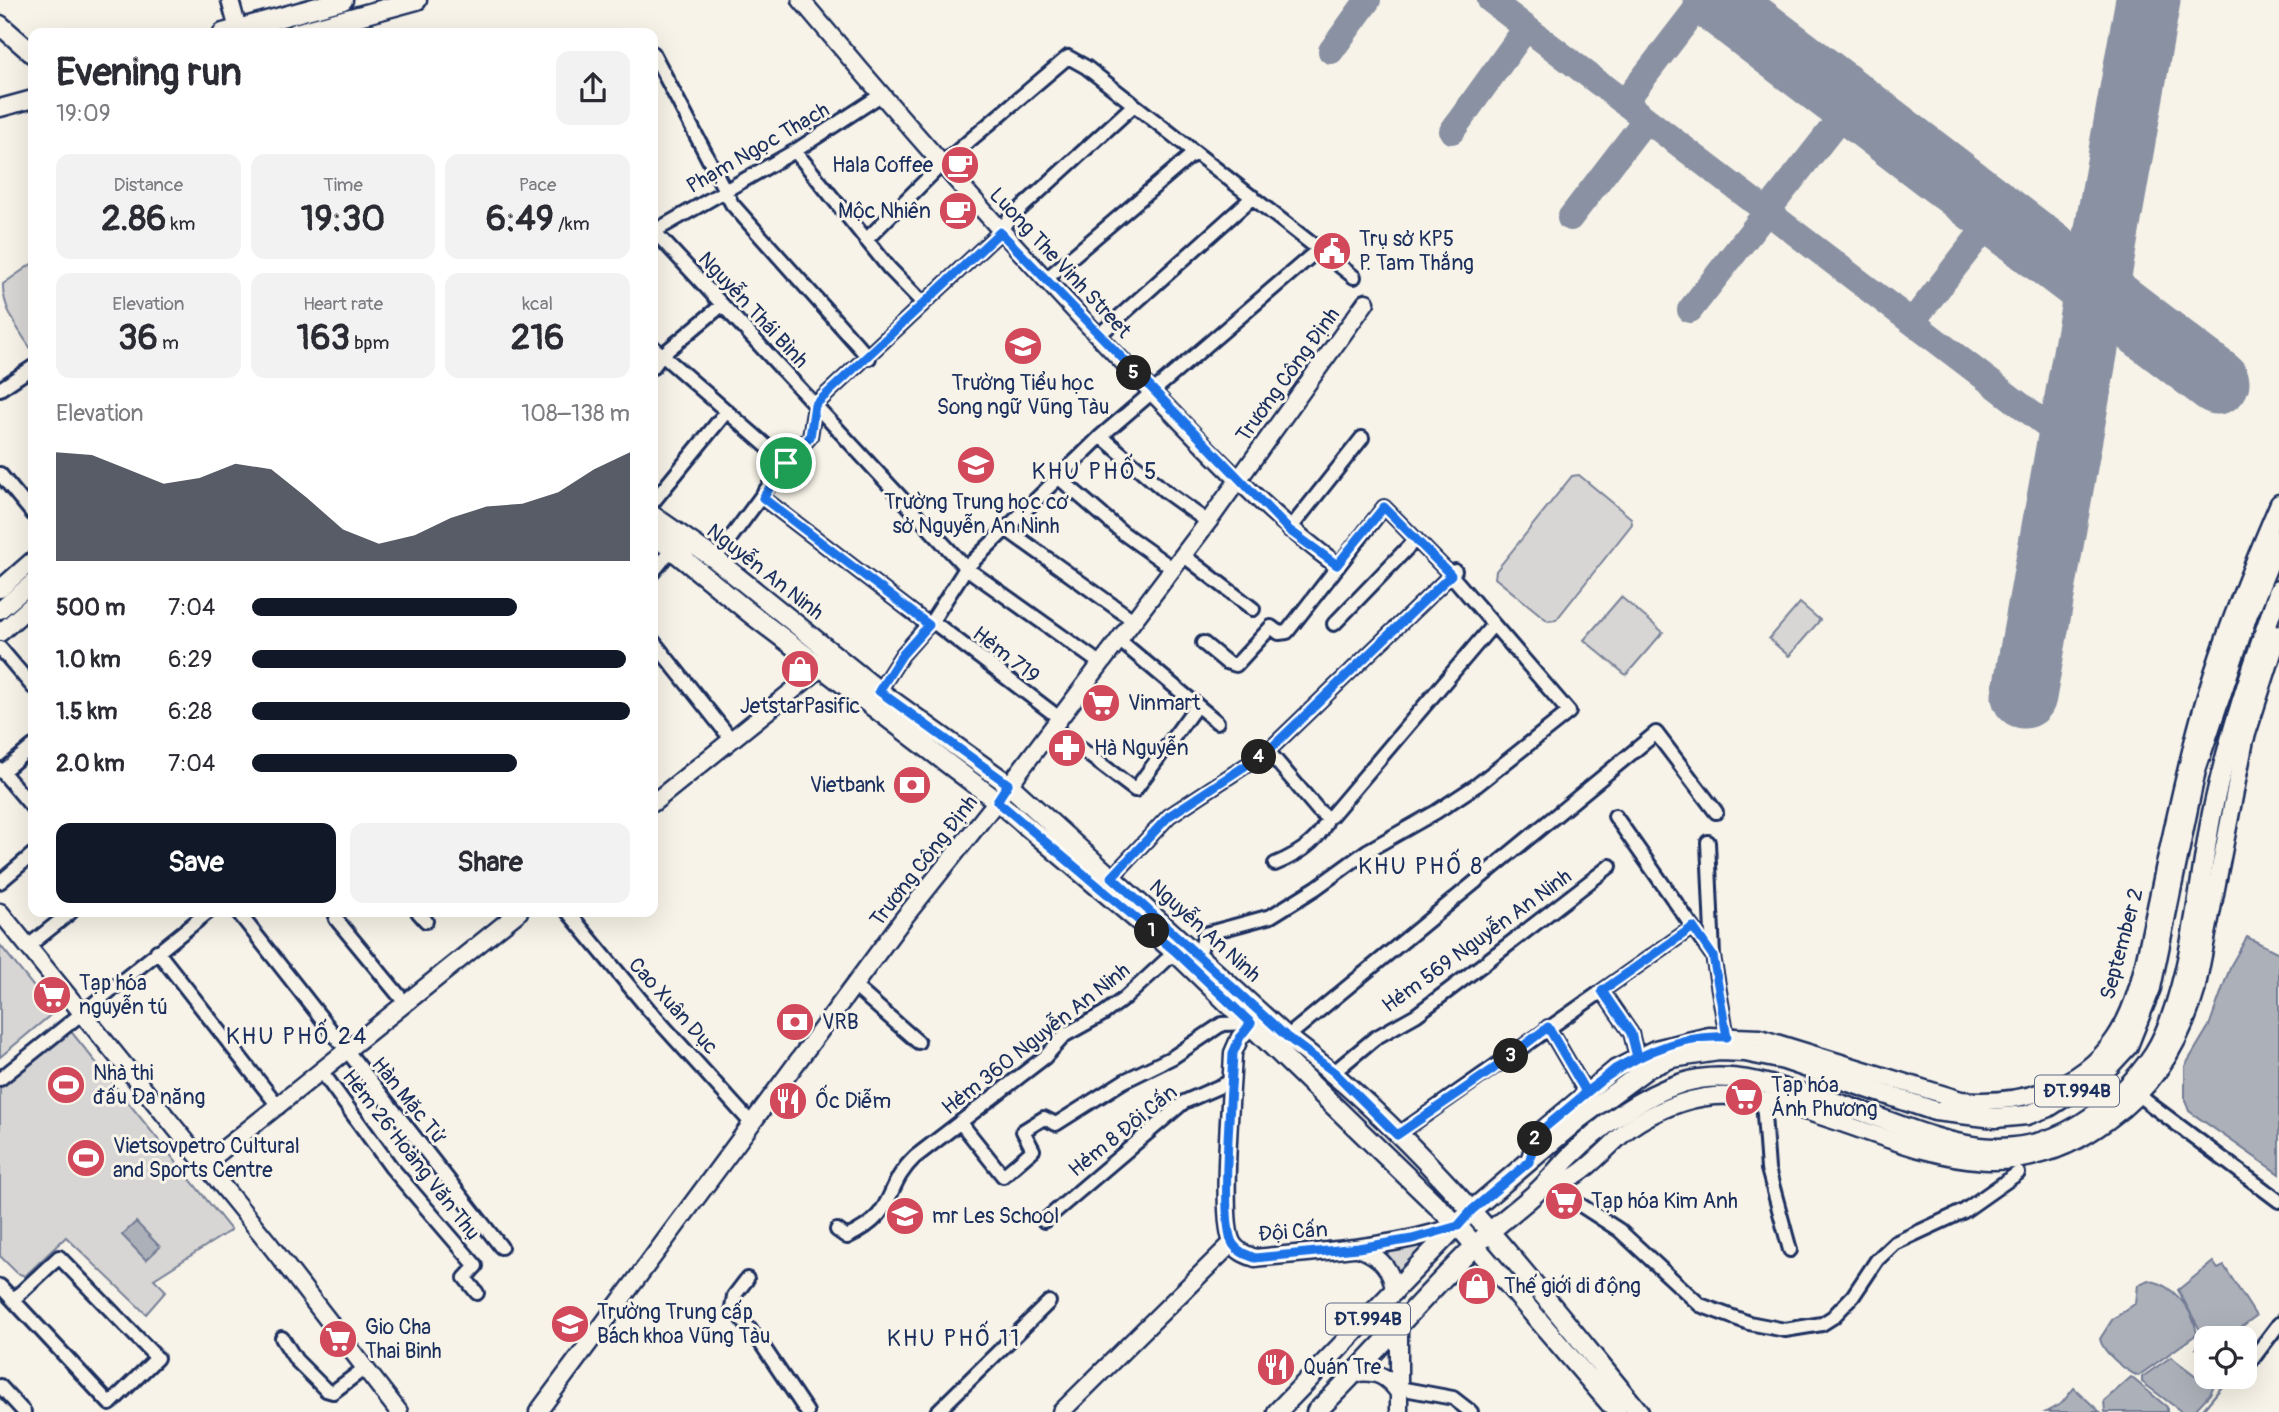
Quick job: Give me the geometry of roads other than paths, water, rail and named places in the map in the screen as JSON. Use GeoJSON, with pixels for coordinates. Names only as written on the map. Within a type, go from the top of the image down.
{"type":"FeatureCollection","features":[{"type":"Feature","properties":{"kind":"main road"},"geometry":{"type":"LineString","coordinates":[[243,28],[341,0],[345,20]]}},
{"type":"Feature","properties":{"kind":"main road"},"geometry":{"type":"LineString","coordinates":[[315,28],[418,0]]}},
{"type":"Feature","properties":{"kind":"main road"},"geometry":{"type":"LineString","coordinates":[[0,25],[28,50]]}},
{"type":"Feature","properties":{"kind":"main road","name":"Nguyễn An Ninh"},"geometry":{"type":"LineString","coordinates":[[658,519],[715,559],[879,691],[1008,784],[1199,955],[1257,1019],[1458,1226],[1617,1412]]}},
{"type":"Feature","properties":{"kind":"main road","name":"Nguyễn An Ninh"},"geometry":{"type":"LineString","coordinates":[[658,538],[997,801],[1257,1019],[1287,1037],[1334,1072],[1472,1210],[1639,1412]]}},
{"type":"Feature","properties":{"kind":"main road","name":"September 2"},"geometry":{"type":"LineString","coordinates":[[1472,1210],[1580,1118],[1648,1068],[1672,1058],[1719,1051],[1784,1060],[1936,1111],[1994,1118],[2027,1115],[2049,1107],[2086,1086],[2127,1046],[2151,988],[2173,851],[2196,770],[2231,663],[2279,540]]}},
{"type":"Feature","properties":{"kind":"main road","name":"ĐT.994B"},"geometry":{"type":"LineString","coordinates":[[1316,1412],[1357,1373],[1475,1245],[1545,1183],[1573,1152],[1635,1105],[1683,1083],[1705,1078],[1753,1079],[1843,1105],[1928,1137],[1982,1148],[2039,1143],[2066,1132],[2120,1095],[2134,1082],[2156,1049],[2173,1009],[2212,859],[2234,721],[2279,590]]}},
{"type":"Feature","properties":{"kind":"main road"},"geometry":{"type":"LineString","coordinates":[[2173,851],[2212,859]]}},
{"type":"Feature","properties":{"kind":"main road"},"geometry":{"type":"LineString","coordinates":[[1529,1162],[1545,1183]]}},
{"type":"Feature","properties":{"kind":"main road","name":"ĐT.994B"},"geometry":{"type":"LineString","coordinates":[[1277,1412],[1472,1210]]}},
{"type":"Feature","properties":{"kind":"street"},"geometry":{"type":"LineString","coordinates":[[230,0],[233,28]]}},
{"type":"Feature","properties":{"kind":"street","name":"Luong The Vinh Street"},"geometry":{"type":"LineString","coordinates":[[801,0],[1000,232],[1098,336],[1289,530],[1337,565]]}},
{"type":"Feature","properties":{"kind":"street"},"geometry":{"type":"LineString","coordinates":[[866,240],[942,164],[1068,57],[1086,67],[1354,277]]}},
{"type":"Feature","properties":{"kind":"street"},"geometry":{"type":"LineString","coordinates":[[658,63],[724,190],[741,217],[869,358]]}},
{"type":"Feature","properties":{"kind":"street","name":"Phạm Ngọc Thạch"},"geometry":{"type":"LineString","coordinates":[[658,228],[795,151],[881,95]]}},
{"type":"Feature","properties":{"kind":"street"},"geometry":{"type":"LineString","coordinates":[[0,108],[28,100]]}},
{"type":"Feature","properties":{"kind":"street"},"geometry":{"type":"LineString","coordinates":[[715,559],[763,498],[786,463],[810,437],[815,405],[869,358],[923,303],[1000,232],[1008,220],[1134,105]]}},
{"type":"Feature","properties":{"kind":"street"},"geometry":{"type":"LineString","coordinates":[[795,151],[866,240],[923,303]]}},
{"type":"Feature","properties":{"kind":"street"},"geometry":{"type":"LineString","coordinates":[[1045,280],[1194,153]]}},
{"type":"Feature","properties":{"kind":"street"},"geometry":{"type":"LineString","coordinates":[[1098,336],[1253,197]]}},
{"type":"Feature","properties":{"kind":"street","name":"Nguyễn Thái Bình"},"geometry":{"type":"LineString","coordinates":[[658,236],[966,568],[1101,664]]}},
{"type":"Feature","properties":{"kind":"street"},"geometry":{"type":"LineString","coordinates":[[879,691],[902,655],[930,623],[966,568],[1101,436],[1319,248]]}},
{"type":"Feature","properties":{"kind":"street","name":"Trương Công Định"},"geometry":{"type":"LineString","coordinates":[[538,1412],[854,986],[1208,522],[1366,302]]}},
{"type":"Feature","properties":{"kind":"street"},"geometry":{"type":"LineString","coordinates":[[658,350],[722,305]]}},
{"type":"Feature","properties":{"kind":"street"},"geometry":{"type":"LineString","coordinates":[[658,352],[786,463]]}},
{"type":"Feature","properties":{"kind":"street"},"geometry":{"type":"LineString","coordinates":[[0,389],[28,372]]}},
{"type":"Feature","properties":{"kind":"street"},"geometry":{"type":"LineString","coordinates":[[658,496],[727,411]]}},
{"type":"Feature","properties":{"kind":"street"},"geometry":{"type":"LineString","coordinates":[[1101,436],[1166,492],[1208,522]]}},
{"type":"Feature","properties":{"kind":"street"},"geometry":{"type":"LineString","coordinates":[[1289,530],[1362,438]]}},
{"type":"Feature","properties":{"kind":"street"},"geometry":{"type":"LineString","coordinates":[[0,476],[28,508]]}},
{"type":"Feature","properties":{"kind":"street"},"geometry":{"type":"LineString","coordinates":[[1059,478],[1123,533],[1172,568]]}},
{"type":"Feature","properties":{"kind":"street","name":"Hẻm 719"},"geometry":{"type":"LineString","coordinates":[[763,498],[930,623],[1055,722],[1128,787],[1138,788],[1197,705]]}},
{"type":"Feature","properties":{"kind":"street","name":"September 2"},"geometry":{"type":"LineString","coordinates":[[1529,1162],[1537,1134],[1615,1069],[1637,1057],[1709,1036],[1760,1038],[1961,1100],[1993,1102],[2037,1096],[2077,1074],[2115,1039],[2133,999],[2173,851],[2208,690],[2279,503]]}},
{"type":"Feature","properties":{"kind":"street"},"geometry":{"type":"LineString","coordinates":[[1199,955],[1205,934],[1271,916],[1367,851],[1477,785],[1569,712],[1492,626],[1453,572],[1384,507],[1337,565],[1294,626],[1282,634],[1271,627],[1238,664],[1226,662],[1203,643]]}},
{"type":"Feature","properties":{"kind":"street"},"geometry":{"type":"LineString","coordinates":[[1006,529],[1133,620]]}},
{"type":"Feature","properties":{"kind":"street"},"geometry":{"type":"LineString","coordinates":[[1334,624],[1416,539]]}},
{"type":"Feature","properties":{"kind":"street"},"geometry":{"type":"LineString","coordinates":[[658,566],[672,549]]}},
{"type":"Feature","properties":{"kind":"street"},"geometry":{"type":"LineString","coordinates":[[1183,555],[1253,609]]}},
{"type":"Feature","properties":{"kind":"street"},"geometry":{"type":"LineString","coordinates":[[0,589],[28,566]]}},
{"type":"Feature","properties":{"kind":"street"},"geometry":{"type":"LineString","coordinates":[[1112,877],[1169,816],[1268,751],[1453,572]]}},
{"type":"Feature","properties":{"kind":"street"},"geometry":{"type":"LineString","coordinates":[[0,610],[28,586]]}},
{"type":"Feature","properties":{"kind":"street"},"geometry":{"type":"LineString","coordinates":[[0,633],[28,608]]}},
{"type":"Feature","properties":{"kind":"street"},"geometry":{"type":"LineString","coordinates":[[1275,864],[1307,846],[1326,825],[1328,817],[1492,626]]}},
{"type":"Feature","properties":{"kind":"street","name":"ĐT.994B"},"geometry":{"type":"LineString","coordinates":[[1545,1183],[1572,1178],[1630,1128],[1697,1098],[1731,1096],[1763,1101],[1843,1122],[1928,1153],[1970,1161],[2006,1161],[2064,1148],[2088,1138],[2138,1095],[2172,1054],[2186,1024],[2196,991],[2212,859],[2245,740],[2279,634]]}},
{"type":"Feature","properties":{"kind":"street"},"geometry":{"type":"LineString","coordinates":[[1119,640],[1217,722]]}},
{"type":"Feature","properties":{"kind":"street"},"geometry":{"type":"LineString","coordinates":[[658,647],[731,739]]}},
{"type":"Feature","properties":{"kind":"street"},"geometry":{"type":"LineString","coordinates":[[0,648],[28,681]]}},
{"type":"Feature","properties":{"kind":"street"},"geometry":{"type":"LineString","coordinates":[[658,799],[822,667]]}},
{"type":"Feature","properties":{"kind":"street"},"geometry":{"type":"LineString","coordinates":[[1287,1037],[1656,733],[1716,812]]}},
{"type":"Feature","properties":{"kind":"street"},"geometry":{"type":"LineString","coordinates":[[28,750],[1,770],[28,802]]}},
{"type":"Feature","properties":{"kind":"street"},"geometry":{"type":"LineString","coordinates":[[1268,751],[1318,810],[1328,817]]}},
{"type":"Feature","properties":{"kind":"street"},"geometry":{"type":"LineString","coordinates":[[1615,816],[1713,956]]}},
{"type":"Feature","properties":{"kind":"street"},"geometry":{"type":"LineString","coordinates":[[1708,842],[1713,956],[1727,1037]]}},
{"type":"Feature","properties":{"kind":"street"},"geometry":{"type":"LineString","coordinates":[[0,882],[28,858]]}},
{"type":"Feature","properties":{"kind":"street","name":"Hẻm 569 Nguyễn An Ninh"},"geometry":{"type":"LineString","coordinates":[[1334,1072],[1375,1038],[1416,1015],[1610,866]]}},
{"type":"Feature","properties":{"kind":"street"},"geometry":{"type":"LineString","coordinates":[[0,912],[205,1164],[399,1412]]}},
{"type":"Feature","properties":{"kind":"street"},"geometry":{"type":"LineString","coordinates":[[27,947],[65,917]]}},
{"type":"Feature","properties":{"kind":"street"},"geometry":{"type":"LineString","coordinates":[[0,1079],[201,917]]}},
{"type":"Feature","properties":{"kind":"street","name":"Hàn Mặc Tử"},"geometry":{"type":"LineString","coordinates":[[242,917],[501,1247]]}},
{"type":"Feature","properties":{"kind":"street"},"geometry":{"type":"LineString","coordinates":[[205,1164],[346,1053],[511,917]]}},
{"type":"Feature","properties":{"kind":"street","name":"Cao Xuân Dục"},"geometry":{"type":"LineString","coordinates":[[572,917],[634,992],[752,1124]]}},
{"type":"Feature","properties":{"kind":"street"},"geometry":{"type":"LineString","coordinates":[[336,919],[406,1004]]}},
{"type":"Feature","properties":{"kind":"street"},"geometry":{"type":"LineString","coordinates":[[1397,1135],[1693,927]]}},
{"type":"Feature","properties":{"kind":"street"},"geometry":{"type":"LineString","coordinates":[[157,951],[279,1107]]}},
{"type":"Feature","properties":{"kind":"street","name":"Hẻm 360 Nguyễn An Ninh"},"geometry":{"type":"LineString","coordinates":[[836,1230],[848,1237],[868,1228],[887,1208],[905,1166],[1045,1057],[1065,1035],[1125,998],[1175,951]]}},
{"type":"Feature","properties":{"kind":"street"},"geometry":{"type":"LineString","coordinates":[[854,986],[918,1042]]}},
{"type":"Feature","properties":{"kind":"street"},"geometry":{"type":"LineString","coordinates":[[1602,991],[1631,1033],[1637,1057]]}},
{"type":"Feature","properties":{"kind":"street"},"geometry":{"type":"LineString","coordinates":[[960,1122],[1003,1176],[1033,1150],[1023,1131],[1044,1118],[1056,1125],[1124,1081],[1173,1057],[1222,1024],[1257,1019]]}},
{"type":"Feature","properties":{"kind":"street","name":"Đội Cấn"},"geometry":{"type":"LineString","coordinates":[[1257,1019],[1235,1047],[1227,1209],[1232,1243],[1243,1253],[1255,1258],[1358,1248],[1412,1239],[1458,1226]]}},
{"type":"Feature","properties":{"kind":"street"},"geometry":{"type":"LineString","coordinates":[[1548,1027],[1586,1092]]}},
{"type":"Feature","properties":{"kind":"street","name":"Hẻm 26 Hoàng Văn Thụ"},"geometry":{"type":"LineString","coordinates":[[321,1072],[391,1167],[476,1266],[465,1278],[477,1293]]}},
{"type":"Feature","properties":{"kind":"street","name":"Hẻm 8 Đội Cấn"},"geometry":{"type":"LineString","coordinates":[[1044,1221],[1184,1102],[1232,1081]]}},
{"type":"Feature","properties":{"kind":"street"},"geometry":{"type":"LineString","coordinates":[[2138,1095],[2278,1197]]}},
{"type":"Feature","properties":{"kind":"street"},"geometry":{"type":"LineString","coordinates":[[1763,1101],[1768,1169],[1790,1250]]}},
{"type":"Feature","properties":{"kind":"street"},"geometry":{"type":"LineString","coordinates":[[1545,1183],[1619,1230],[1700,1305],[1749,1323],[1785,1330],[1822,1324],[1833,1317],[1853,1296],[1877,1260],[1895,1243],[1964,1212],[2018,1173]]}},
{"type":"Feature","properties":{"kind":"street"},"geometry":{"type":"LineString","coordinates":[[1061,1412],[1232,1243]]}},
{"type":"Feature","properties":{"kind":"street"},"geometry":{"type":"LineString","coordinates":[[1358,1248],[1371,1253],[1388,1268],[1394,1293]]}},
{"type":"Feature","properties":{"kind":"street"},"geometry":{"type":"LineString","coordinates":[[0,1286],[13,1300],[110,1404],[157,1358],[60,1257],[13,1300]]}},
{"type":"Feature","properties":{"kind":"street"},"geometry":{"type":"LineString","coordinates":[[747,1279],[734,1296],[732,1307],[761,1342],[807,1412]]}},
{"type":"Feature","properties":{"kind":"street"},"geometry":{"type":"LineString","coordinates":[[937,1412],[1049,1302]]}},
{"type":"Feature","properties":{"kind":"street"},"geometry":{"type":"LineString","coordinates":[[2257,1353],[2279,1324]]}},
{"type":"Feature","properties":{"kind":"street"},"geometry":{"type":"LineString","coordinates":[[1398,1329],[1399,1412]]}},
{"type":"Feature","properties":{"kind":"street"},"geometry":{"type":"LineString","coordinates":[[282,1338],[296,1360],[326,1390],[333,1392],[365,1368]]}},
{"type":"Feature","properties":{"kind":"street"},"geometry":{"type":"LineString","coordinates":[[1357,1373],[1383,1375],[1399,1390],[1453,1398],[1471,1412]]}},
{"type":"Feature","properties":{"kind":"street"},"geometry":{"type":"LineString","coordinates":[[0,1386],[24,1412]]}},
{"type":"Feature","properties":{"kind":"waterway"},"geometry":{"type":"LineString","coordinates":[[2271,1325],[2279,1313]]}},
{"type":"Feature","properties":{"kind":"waterway"},"geometry":{"type":"LineString","coordinates":[[2201,1412],[2220,1389]]}},
{"type":"Feature","properties":{"kind":"place","name":"Hala Coffee"},"geometry":{"type":"Point","coordinates":[960,165]}},
{"type":"Feature","properties":{"kind":"place","name":"Mộc Nhiên"},"geometry":{"type":"Point","coordinates":[958,211]}},
{"type":"Feature","properties":{"kind":"place","name":"Trụ sở KP5 P. Tam Thắng"},"geometry":{"type":"Point","coordinates":[1332,251]}},
{"type":"Feature","properties":{"kind":"place","name":"Trường Tiểu học Song ngữ Vũng Tàu"},"geometry":{"type":"Point","coordinates":[1023,346]}},
{"type":"Feature","properties":{"kind":"place","name":"Trường Trung học cơ sở Nguyễn An Ninh"},"geometry":{"type":"Point","coordinates":[976,465]}},
{"type":"Feature","properties":{"kind":"place","name":"JetstarPasific"},"geometry":{"type":"Point","coordinates":[800,669]}},
{"type":"Feature","properties":{"kind":"place","name":"Vinmart"},"geometry":{"type":"Point","coordinates":[1101,703]}},
{"type":"Feature","properties":{"kind":"place","name":"Hà Nguyễn"},"geometry":{"type":"Point","coordinates":[1067,748]}},
{"type":"Feature","properties":{"kind":"place","name":"Vietbank"},"geometry":{"type":"Point","coordinates":[912,785]}},
{"type":"Feature","properties":{"kind":"place","name":"Tạp hóa nguyễn tú"},"geometry":{"type":"Point","coordinates":[52,995]}},
{"type":"Feature","properties":{"kind":"place","name":"VRB"},"geometry":{"type":"Point","coordinates":[795,1022]}},
{"type":"Feature","properties":{"kind":"place","name":"Nhà thi đấu Đa năng"},"geometry":{"type":"Point","coordinates":[66,1085]}},
{"type":"Feature","properties":{"kind":"place","name":"Tạp hóa Ánh Phương"},"geometry":{"type":"Point","coordinates":[1744,1097]}},
{"type":"Feature","properties":{"kind":"place","name":"Ốc Diễm"},"geometry":{"type":"Point","coordinates":[788,1101]}},
{"type":"Feature","properties":{"kind":"place","name":"Vietsovpetro Cultural and Sports Centre"},"geometry":{"type":"Point","coordinates":[86,1158]}},
{"type":"Feature","properties":{"kind":"place","name":"Tạp hóa Kim Anh"},"geometry":{"type":"Point","coordinates":[1564,1201]}},
{"type":"Feature","properties":{"kind":"place","name":"mr Les School"},"geometry":{"type":"Point","coordinates":[905,1216]}},
{"type":"Feature","properties":{"kind":"place","name":"Thế giới di động"},"geometry":{"type":"Point","coordinates":[1477,1286]}},
{"type":"Feature","properties":{"kind":"place","name":"Trường Trung cấp Bách khoa Vũng Tàu"},"geometry":{"type":"Point","coordinates":[570,1324]}},
{"type":"Feature","properties":{"kind":"place","name":"Gio Cha Thai Binh"},"geometry":{"type":"Point","coordinates":[338,1339]}},
{"type":"Feature","properties":{"kind":"place","name":"Quán Tre"},"geometry":{"type":"Point","coordinates":[1276,1367]}},
{"type":"Feature","properties":{"kind":"district","name":"KHU PHỐ 5"},"geometry":{"type":"Point","coordinates":[1095,471]}},
{"type":"Feature","properties":{"kind":"district","name":"KHU PHỐ 8"},"geometry":{"type":"Point","coordinates":[1421,866]}},
{"type":"Feature","properties":{"kind":"district","name":"KHU PHỐ 24"},"geometry":{"type":"Point","coordinates":[297,1036]}},
{"type":"Feature","properties":{"kind":"district","name":"KHU PHỐ 11"},"geometry":{"type":"Point","coordinates":[954,1338]}}]}
